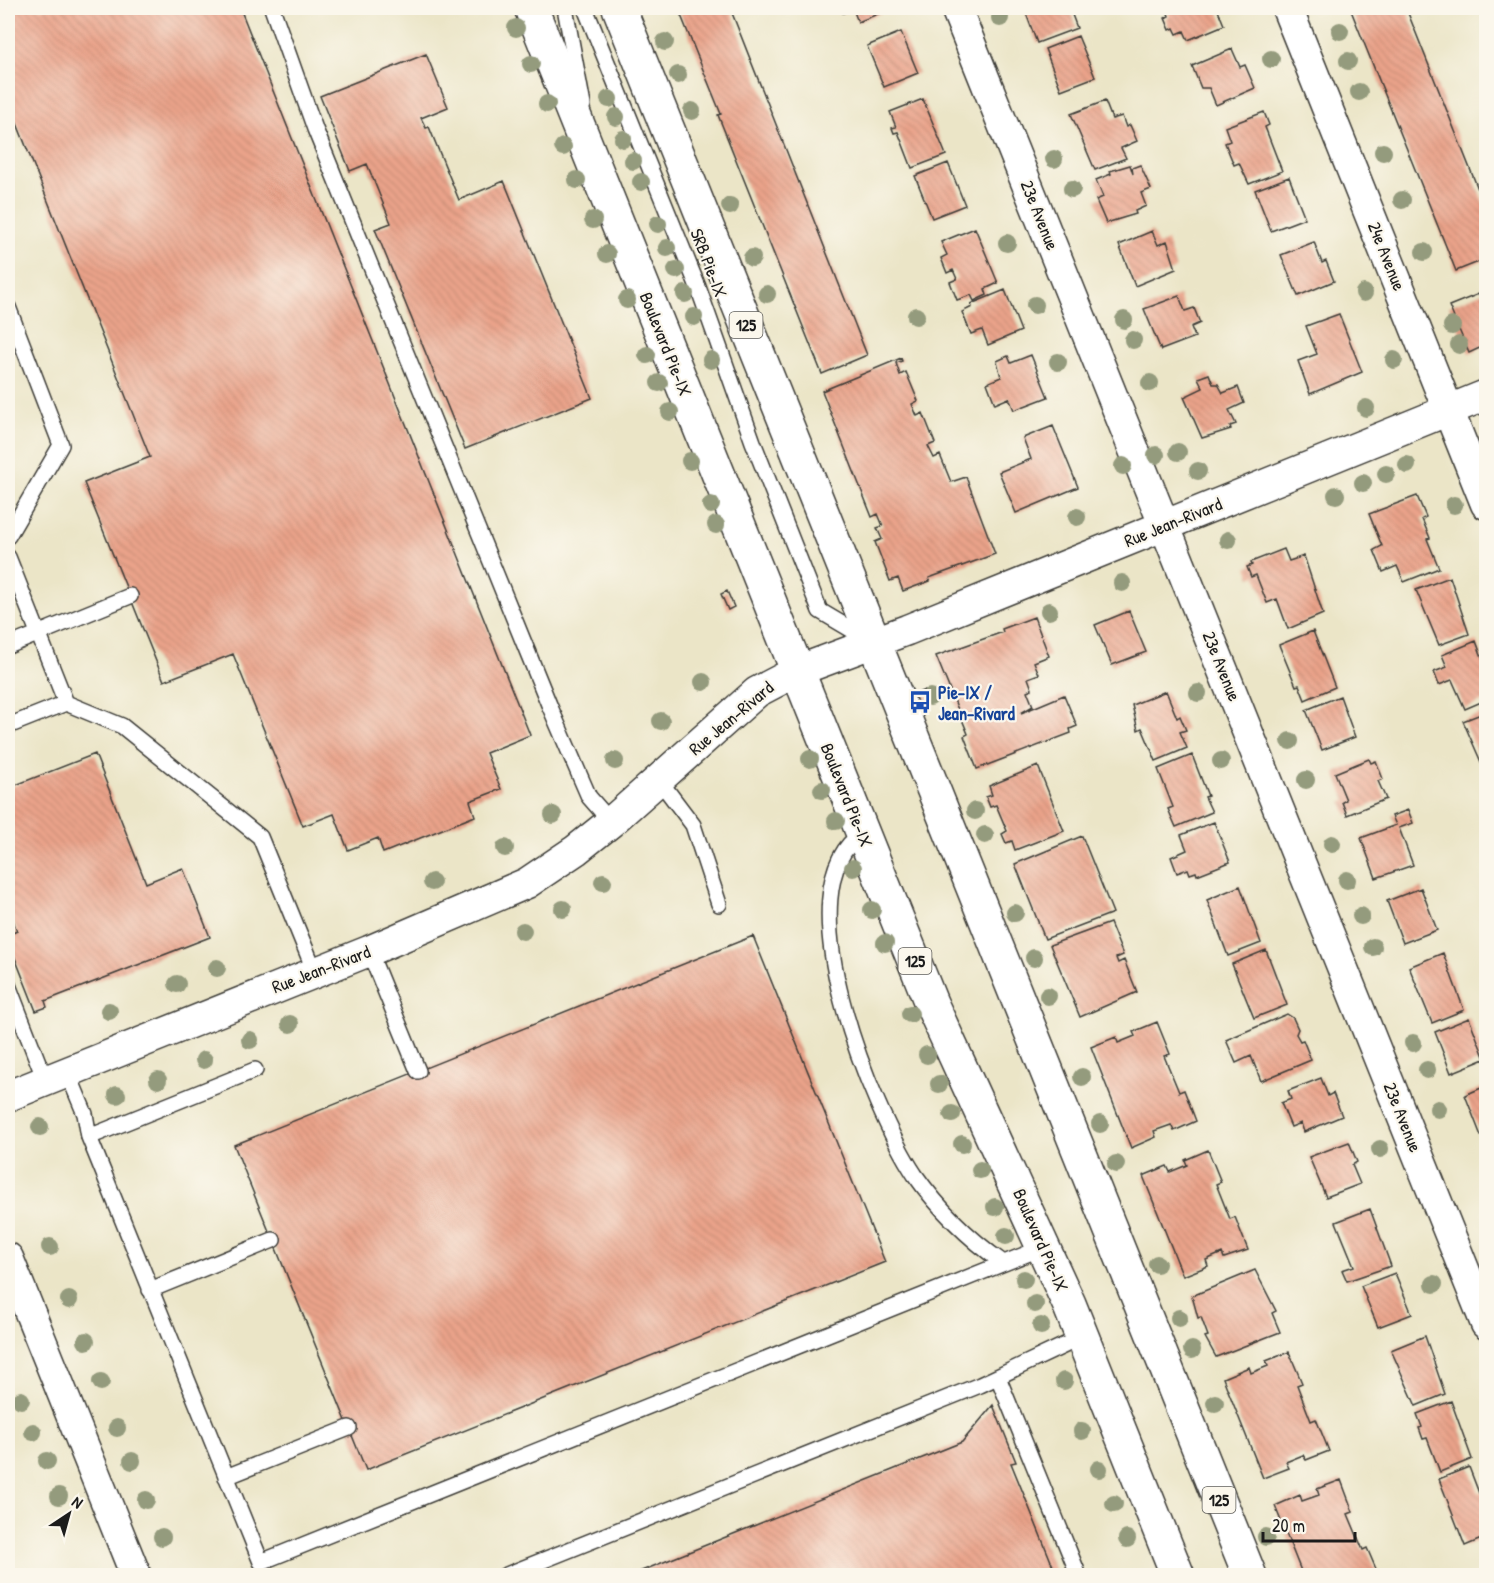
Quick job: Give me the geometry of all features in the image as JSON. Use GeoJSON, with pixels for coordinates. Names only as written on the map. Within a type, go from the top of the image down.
{"type":"FeatureCollection","features":[{"type":"Feature","properties":{"kind":"main road","name":"Boulevard Pie-IX"},"geometry":{"type":"LineString","coordinates":[[531,8],[863,833],[956,1058],[1044,1247],[1178,1575]]}},
{"type":"Feature","properties":{"kind":"main road","name":"125"},"geometry":{"type":"LineString","coordinates":[[619,8],[1250,1575]]}},
{"type":"Feature","properties":{"kind":"street","name":"23e Avenue"},"geometry":{"type":"LineString","coordinates":[[956,8],[1486,1324]]}},
{"type":"Feature","properties":{"kind":"street","name":"24e Avenue"},"geometry":{"type":"LineString","coordinates":[[1287,8],[1486,504]]}},
{"type":"Feature","properties":{"kind":"street","name":"Rue Jean-Rivard"},"geometry":{"type":"LineString","coordinates":[[8,1096],[369,951],[527,883],[576,850],[610,822],[757,692],[797,671],[874,643],[1486,394]]}},
{"type":"Feature","properties":{"kind":"street"},"geometry":{"type":"LineString","coordinates":[[8,1258],[136,1575]]}},
{"type":"Feature","properties":{"kind":"lane"},"geometry":{"type":"LineString","coordinates":[[272,8],[315,129],[588,797],[610,822]]}},
{"type":"Feature","properties":{"kind":"lane"},"geometry":{"type":"LineString","coordinates":[[565,8],[591,158]]}},
{"type":"Feature","properties":{"kind":"lane","name":"SRB Pie-IX"},"geometry":{"type":"LineString","coordinates":[[585,8],[698,287],[753,442],[820,611],[874,643]]}},
{"type":"Feature","properties":{"kind":"lane"},"geometry":{"type":"LineString","coordinates":[[8,307],[61,445],[8,536]]}},
{"type":"Feature","properties":{"kind":"lane"},"geometry":{"type":"LineString","coordinates":[[8,557],[66,703]]}},
{"type":"Feature","properties":{"kind":"lane"},"geometry":{"type":"LineString","coordinates":[[8,646],[129,596]]}},
{"type":"Feature","properties":{"kind":"lane"},"geometry":{"type":"LineString","coordinates":[[8,726],[66,703],[122,726],[260,837],[315,972]]}},
{"type":"Feature","properties":{"kind":"lane"},"geometry":{"type":"LineString","coordinates":[[659,780],[685,810],[693,825],[719,904]]}},
{"type":"Feature","properties":{"kind":"lane"},"geometry":{"type":"LineString","coordinates":[[863,833],[852,839],[839,856],[833,870],[829,912],[836,978],[853,1037],[890,1130],[916,1176],[957,1225],[1002,1262]]}},
{"type":"Feature","properties":{"kind":"lane"},"geometry":{"type":"LineString","coordinates":[[369,951],[417,1071]]}},
{"type":"Feature","properties":{"kind":"lane"},"geometry":{"type":"LineString","coordinates":[[8,986],[56,1076],[85,1114],[89,1137],[261,1562],[1044,1247]]}},
{"type":"Feature","properties":{"kind":"lane"},"geometry":{"type":"LineString","coordinates":[[89,1137],[255,1070]]}},
{"type":"Feature","properties":{"kind":"lane"},"geometry":{"type":"LineString","coordinates":[[150,1290],[273,1240]]}},
{"type":"Feature","properties":{"kind":"lane"},"geometry":{"type":"LineString","coordinates":[[504,1575],[998,1377],[1082,1337]]}},
{"type":"Feature","properties":{"kind":"lane"},"geometry":{"type":"LineString","coordinates":[[998,1377],[1079,1575]]}},
{"type":"Feature","properties":{"kind":"lane"},"geometry":{"type":"LineString","coordinates":[[226,1477],[349,1428]]}},
{"type":"Feature","properties":{"kind":"building"},"geometry":{"type":"Polygon","coordinates":[[[8,8],[240,8],[530,735],[486,753],[501,789],[470,801],[475,816],[383,853],[378,838],[348,850],[334,814],[303,826],[233,654],[164,681],[84,483],[150,457],[8,101],[8,8]]]}},
{"type":"Feature","properties":{"kind":"building"},"geometry":{"type":"Polygon","coordinates":[[[678,8],[730,8],[867,355],[822,374],[718,115],[721,114],[678,8]]]}},
{"type":"Feature","properties":{"kind":"building"},"geometry":{"type":"Polygon","coordinates":[[[841,8],[890,9],[858,22],[853,9],[843,13],[841,8]]]}},
{"type":"Feature","properties":{"kind":"building"},"geometry":{"type":"Polygon","coordinates":[[[1024,8],[1074,8],[1075,11],[1071,12],[1077,28],[1037,43],[1024,8]]]}},
{"type":"Feature","properties":{"kind":"building"},"geometry":{"type":"Polygon","coordinates":[[[1166,8],[1217,8],[1224,25],[1188,40],[1184,31],[1177,34],[1174,28],[1170,30],[1165,18],[1169,16],[1166,8]]]}},
{"type":"Feature","properties":{"kind":"building"},"geometry":{"type":"Polygon","coordinates":[[[1350,8],[1406,8],[1486,209],[1486,259],[1456,271],[1350,8]]]}},
{"type":"Feature","properties":{"kind":"building"},"geometry":{"type":"Polygon","coordinates":[[[901,32],[918,73],[884,87],[867,46],[901,32]]]}},
{"type":"Feature","properties":{"kind":"building"},"geometry":{"type":"Polygon","coordinates":[[[1078,36],[1095,77],[1061,90],[1045,49],[1078,36]]]}},
{"type":"Feature","properties":{"kind":"building"},"geometry":{"type":"Polygon","coordinates":[[[1232,49],[1240,67],[1245,65],[1255,88],[1216,105],[1209,88],[1201,88],[1192,66],[1232,49]]]}},
{"type":"Feature","properties":{"kind":"building"},"geometry":{"type":"Polygon","coordinates":[[[426,54],[448,107],[421,118],[426,128],[429,127],[459,200],[504,181],[592,398],[465,449],[375,229],[391,223],[367,164],[350,171],[320,96],[426,54]]]}},
{"type":"Feature","properties":{"kind":"building"},"geometry":{"type":"Polygon","coordinates":[[[923,99],[946,155],[912,168],[898,132],[894,133],[892,128],[896,127],[890,112],[923,99]]]}},
{"type":"Feature","properties":{"kind":"building"},"geometry":{"type":"Polygon","coordinates":[[[1105,101],[1112,119],[1122,116],[1126,127],[1130,125],[1137,141],[1121,148],[1126,158],[1095,170],[1071,114],[1105,101]]]}},
{"type":"Feature","properties":{"kind":"building"},"geometry":{"type":"Polygon","coordinates":[[[1264,112],[1269,125],[1265,127],[1282,171],[1249,184],[1239,163],[1234,165],[1225,143],[1230,141],[1225,127],[1264,112]]]}},
{"type":"Feature","properties":{"kind":"building"},"geometry":{"type":"Polygon","coordinates":[[[948,163],[965,205],[932,218],[915,176],[948,163]]]}},
{"type":"Feature","properties":{"kind":"building"},"geometry":{"type":"Polygon","coordinates":[[[1130,165],[1133,174],[1132,168],[1140,165],[1151,189],[1141,193],[1146,206],[1135,211],[1136,214],[1106,223],[1096,200],[1103,197],[1096,180],[1111,174],[1110,171],[1130,165]]]}},
{"type":"Feature","properties":{"kind":"building"},"geometry":{"type":"Polygon","coordinates":[[[1289,177],[1305,218],[1271,231],[1255,190],[1289,177]]]}},
{"type":"Feature","properties":{"kind":"building"},"geometry":{"type":"Polygon","coordinates":[[[975,228],[998,283],[985,289],[987,295],[974,301],[971,295],[957,300],[950,282],[957,279],[953,270],[947,273],[941,258],[947,255],[941,242],[975,228]]]}},
{"type":"Feature","properties":{"kind":"building"},"geometry":{"type":"Polygon","coordinates":[[[1152,231],[1158,245],[1167,241],[1176,269],[1135,286],[1119,245],[1152,231]]]}},
{"type":"Feature","properties":{"kind":"building"},"geometry":{"type":"Polygon","coordinates":[[[1314,242],[1322,263],[1326,261],[1334,281],[1298,296],[1281,255],[1314,242]]]}},
{"type":"Feature","properties":{"kind":"building"},"geometry":{"type":"Polygon","coordinates":[[[1005,290],[1021,331],[988,345],[982,330],[971,334],[962,312],[972,307],[971,304],[1005,290]]]}},
{"type":"Feature","properties":{"kind":"building"},"geometry":{"type":"Polygon","coordinates":[[[1486,291],[1486,345],[1469,353],[1449,306],[1486,291]]]}},
{"type":"Feature","properties":{"kind":"building"},"geometry":{"type":"Polygon","coordinates":[[[1179,296],[1185,311],[1194,308],[1200,323],[1191,327],[1195,337],[1161,350],[1144,309],[1179,296]]]}},
{"type":"Feature","properties":{"kind":"building"},"geometry":{"type":"Polygon","coordinates":[[[1339,314],[1362,372],[1310,394],[1298,361],[1317,354],[1306,326],[1339,314]]]}},
{"type":"Feature","properties":{"kind":"building"},"geometry":{"type":"Polygon","coordinates":[[[1031,355],[1048,397],[1014,410],[1009,398],[995,404],[987,383],[1001,377],[997,361],[1008,356],[1011,363],[1031,355]]]}},
{"type":"Feature","properties":{"kind":"building"},"geometry":{"type":"Polygon","coordinates":[[[901,358],[902,361],[896,363],[900,375],[906,372],[918,401],[912,404],[917,416],[923,413],[935,443],[928,446],[934,458],[940,455],[951,482],[966,477],[995,554],[929,578],[930,581],[903,591],[898,578],[890,581],[875,542],[882,539],[877,528],[883,526],[878,514],[872,517],[822,391],[901,358]]]}},
{"type":"Feature","properties":{"kind":"building"},"geometry":{"type":"Polygon","coordinates":[[[1209,374],[1213,384],[1218,384],[1223,393],[1238,387],[1244,403],[1229,410],[1236,424],[1230,426],[1231,429],[1202,438],[1184,397],[1203,388],[1198,378],[1209,374]]]}},
{"type":"Feature","properties":{"kind":"building"},"geometry":{"type":"Polygon","coordinates":[[[1053,426],[1078,487],[1016,513],[999,472],[1031,459],[1023,438],[1053,426]]]}},
{"type":"Feature","properties":{"kind":"building"},"geometry":{"type":"Polygon","coordinates":[[[1417,496],[1426,517],[1422,519],[1430,538],[1427,539],[1439,568],[1404,582],[1397,566],[1383,572],[1374,550],[1382,546],[1369,514],[1417,496]]]}},
{"type":"Feature","properties":{"kind":"building"},"geometry":{"type":"Polygon","coordinates":[[[1284,549],[1289,561],[1304,556],[1323,614],[1288,629],[1277,599],[1267,603],[1256,575],[1251,577],[1247,567],[1252,565],[1251,562],[1284,549]]]}},
{"type":"Feature","properties":{"kind":"building"},"geometry":{"type":"Polygon","coordinates":[[[1450,577],[1469,634],[1439,645],[1416,590],[1450,577]]]}},
{"type":"Feature","properties":{"kind":"building"},"geometry":{"type":"Polygon","coordinates":[[[727,591],[734,607],[728,610],[721,594],[727,591]]]}},
{"type":"Feature","properties":{"kind":"building"},"geometry":{"type":"Polygon","coordinates":[[[1129,611],[1146,652],[1112,665],[1095,625],[1129,611]]]}},
{"type":"Feature","properties":{"kind":"building"},"geometry":{"type":"Polygon","coordinates":[[[1034,617],[1049,656],[1034,662],[1039,674],[1028,678],[1032,689],[1027,691],[1033,706],[1021,713],[1064,695],[1077,726],[1070,729],[1071,733],[977,769],[964,736],[968,734],[936,656],[1003,632],[1002,629],[1034,617]]]}},
{"type":"Feature","properties":{"kind":"building"},"geometry":{"type":"Polygon","coordinates":[[[1313,631],[1335,687],[1305,700],[1299,685],[1296,686],[1279,645],[1313,631]]]}},
{"type":"Feature","properties":{"kind":"building"},"geometry":{"type":"Polygon","coordinates":[[[1476,641],[1486,668],[1486,700],[1465,709],[1452,680],[1439,685],[1434,672],[1447,667],[1442,655],[1476,641]]]}},
{"type":"Feature","properties":{"kind":"building"},"geometry":{"type":"Polygon","coordinates":[[[925,690],[931,702],[926,704],[920,692],[925,690]]]}},
{"type":"Feature","properties":{"kind":"building"},"geometry":{"type":"Polygon","coordinates":[[[1166,691],[1177,718],[1180,716],[1186,730],[1180,732],[1187,748],[1156,761],[1142,728],[1138,730],[1132,705],[1166,691]]]}},
{"type":"Feature","properties":{"kind":"building"},"geometry":{"type":"Polygon","coordinates":[[[1340,696],[1355,737],[1322,750],[1306,710],[1340,696]]]}},
{"type":"Feature","properties":{"kind":"building"},"geometry":{"type":"Polygon","coordinates":[[[1486,712],[1486,759],[1481,762],[1463,721],[1486,712]]]}},
{"type":"Feature","properties":{"kind":"building"},"geometry":{"type":"Polygon","coordinates":[[[95,754],[146,883],[183,868],[210,937],[45,1001],[47,1007],[36,1011],[8,940],[8,935],[17,931],[8,907],[8,788],[95,754]]]}},
{"type":"Feature","properties":{"kind":"building"},"geometry":{"type":"Polygon","coordinates":[[[1192,755],[1212,812],[1176,827],[1168,809],[1173,807],[1158,769],[1192,755]]]}},
{"type":"Feature","properties":{"kind":"building"},"geometry":{"type":"Polygon","coordinates":[[[1369,759],[1371,763],[1376,761],[1383,779],[1378,781],[1386,799],[1347,815],[1342,802],[1346,800],[1335,773],[1369,759]]]}},
{"type":"Feature","properties":{"kind":"building"},"geometry":{"type":"Polygon","coordinates":[[[1038,766],[1064,831],[1015,850],[1012,841],[1006,843],[1002,834],[1007,831],[996,805],[990,807],[986,797],[992,795],[989,786],[1038,766]]]}},
{"type":"Feature","properties":{"kind":"building"},"geometry":{"type":"Polygon","coordinates":[[[1408,810],[1413,823],[1399,828],[1413,865],[1376,878],[1361,838],[1396,825],[1392,816],[1408,810]]]}},
{"type":"Feature","properties":{"kind":"building"},"geometry":{"type":"Polygon","coordinates":[[[1214,822],[1230,862],[1197,875],[1196,872],[1190,874],[1188,869],[1177,873],[1171,857],[1187,850],[1181,835],[1214,822]]]}},
{"type":"Feature","properties":{"kind":"building"},"geometry":{"type":"Polygon","coordinates":[[[1082,836],[1113,913],[1045,939],[1015,864],[1082,836]]]}},
{"type":"Feature","properties":{"kind":"building"},"geometry":{"type":"Polygon","coordinates":[[[1240,886],[1261,943],[1228,956],[1207,900],[1240,886]]]}},
{"type":"Feature","properties":{"kind":"building"},"geometry":{"type":"Polygon","coordinates":[[[1421,888],[1437,930],[1403,943],[1387,901],[1421,888]]]}},
{"type":"Feature","properties":{"kind":"building"},"geometry":{"type":"Polygon","coordinates":[[[1110,923],[1123,955],[1116,958],[1118,963],[1124,960],[1137,992],[1080,1017],[1050,945],[1110,923]]]}},
{"type":"Feature","properties":{"kind":"building"},"geometry":{"type":"Polygon","coordinates":[[[753,936],[885,1262],[366,1470],[234,1145],[753,936]]]}},
{"type":"Feature","properties":{"kind":"building"},"geometry":{"type":"Polygon","coordinates":[[[1266,950],[1287,1005],[1254,1018],[1232,964],[1266,950]]]}},
{"type":"Feature","properties":{"kind":"building"},"geometry":{"type":"Polygon","coordinates":[[[1443,953],[1464,1010],[1432,1023],[1409,967],[1443,953]]]}},
{"type":"Feature","properties":{"kind":"building"},"geometry":{"type":"Polygon","coordinates":[[[1287,1014],[1293,1018],[1298,1029],[1296,1034],[1300,1041],[1303,1040],[1311,1060],[1261,1081],[1251,1056],[1236,1063],[1226,1040],[1287,1014]]]}},
{"type":"Feature","properties":{"kind":"building"},"geometry":{"type":"Polygon","coordinates":[[[1469,1018],[1485,1059],[1451,1073],[1435,1032],[1469,1018]]]}},
{"type":"Feature","properties":{"kind":"building"},"geometry":{"type":"Polygon","coordinates":[[[1157,1022],[1170,1054],[1164,1056],[1179,1092],[1184,1090],[1196,1121],[1174,1131],[1171,1125],[1154,1131],[1156,1137],[1131,1148],[1091,1047],[1116,1037],[1118,1043],[1135,1036],[1133,1032],[1157,1022]]]}},
{"type":"Feature","properties":{"kind":"building"},"geometry":{"type":"Polygon","coordinates":[[[1321,1078],[1328,1096],[1333,1093],[1342,1116],[1304,1132],[1301,1123],[1291,1127],[1281,1103],[1291,1099],[1288,1091],[1321,1078]]]}},
{"type":"Feature","properties":{"kind":"building"},"geometry":{"type":"Polygon","coordinates":[[[1486,1086],[1486,1133],[1481,1136],[1465,1095],[1486,1086]]]}},
{"type":"Feature","properties":{"kind":"building"},"geometry":{"type":"Polygon","coordinates":[[[1349,1142],[1357,1162],[1352,1165],[1360,1184],[1326,1197],[1309,1157],[1349,1142]]]}},
{"type":"Feature","properties":{"kind":"building"},"geometry":{"type":"Polygon","coordinates":[[[1208,1150],[1221,1182],[1216,1184],[1230,1219],[1235,1217],[1248,1250],[1224,1258],[1222,1253],[1206,1260],[1208,1266],[1183,1276],[1143,1176],[1167,1166],[1170,1172],[1187,1165],[1185,1160],[1208,1150]]]}},
{"type":"Feature","properties":{"kind":"building"},"geometry":{"type":"Polygon","coordinates":[[[1370,1209],[1391,1266],[1347,1281],[1342,1270],[1354,1266],[1336,1222],[1370,1209]]]}},
{"type":"Feature","properties":{"kind":"building"},"geometry":{"type":"Polygon","coordinates":[[[1255,1270],[1276,1311],[1272,1313],[1280,1332],[1216,1357],[1205,1337],[1208,1336],[1201,1317],[1198,1318],[1192,1296],[1255,1270]]]}},
{"type":"Feature","properties":{"kind":"building"},"geometry":{"type":"Polygon","coordinates":[[[1395,1273],[1412,1314],[1378,1327],[1361,1286],[1395,1273]]]}},
{"type":"Feature","properties":{"kind":"building"},"geometry":{"type":"Polygon","coordinates":[[[1425,1336],[1445,1394],[1416,1406],[1391,1350],[1425,1336]]]}},
{"type":"Feature","properties":{"kind":"building"},"geometry":{"type":"Polygon","coordinates":[[[1289,1352],[1302,1383],[1297,1385],[1311,1421],[1316,1419],[1329,1451],[1306,1460],[1303,1455],[1286,1462],[1289,1468],[1263,1478],[1223,1378],[1249,1367],[1251,1373],[1268,1366],[1266,1361],[1289,1352]]]}},
{"type":"Feature","properties":{"kind":"building"},"geometry":{"type":"Polygon","coordinates":[[[1451,1401],[1472,1459],[1440,1472],[1427,1438],[1423,1439],[1419,1428],[1422,1427],[1417,1414],[1451,1401]]]}},
{"type":"Feature","properties":{"kind":"building"},"geometry":{"type":"Polygon","coordinates":[[[993,1405],[1016,1462],[1011,1463],[1057,1576],[629,1576],[962,1442],[993,1405]]]}},
{"type":"Feature","properties":{"kind":"building"},"geometry":{"type":"Polygon","coordinates":[[[1469,1467],[1479,1493],[1483,1492],[1486,1500],[1486,1537],[1465,1546],[1439,1479],[1469,1467]]]}},
{"type":"Feature","properties":{"kind":"building"},"geometry":{"type":"Polygon","coordinates":[[[1341,1480],[1353,1512],[1348,1514],[1363,1550],[1367,1548],[1379,1576],[1303,1576],[1275,1506],[1300,1495],[1302,1501],[1319,1495],[1317,1489],[1341,1480]]]}},
{"type":"Feature","properties":{"kind":"place","name":"Pie-IX / Jean-Rivard"},"geometry":{"type":"Point","coordinates":[920,702]}}]}
